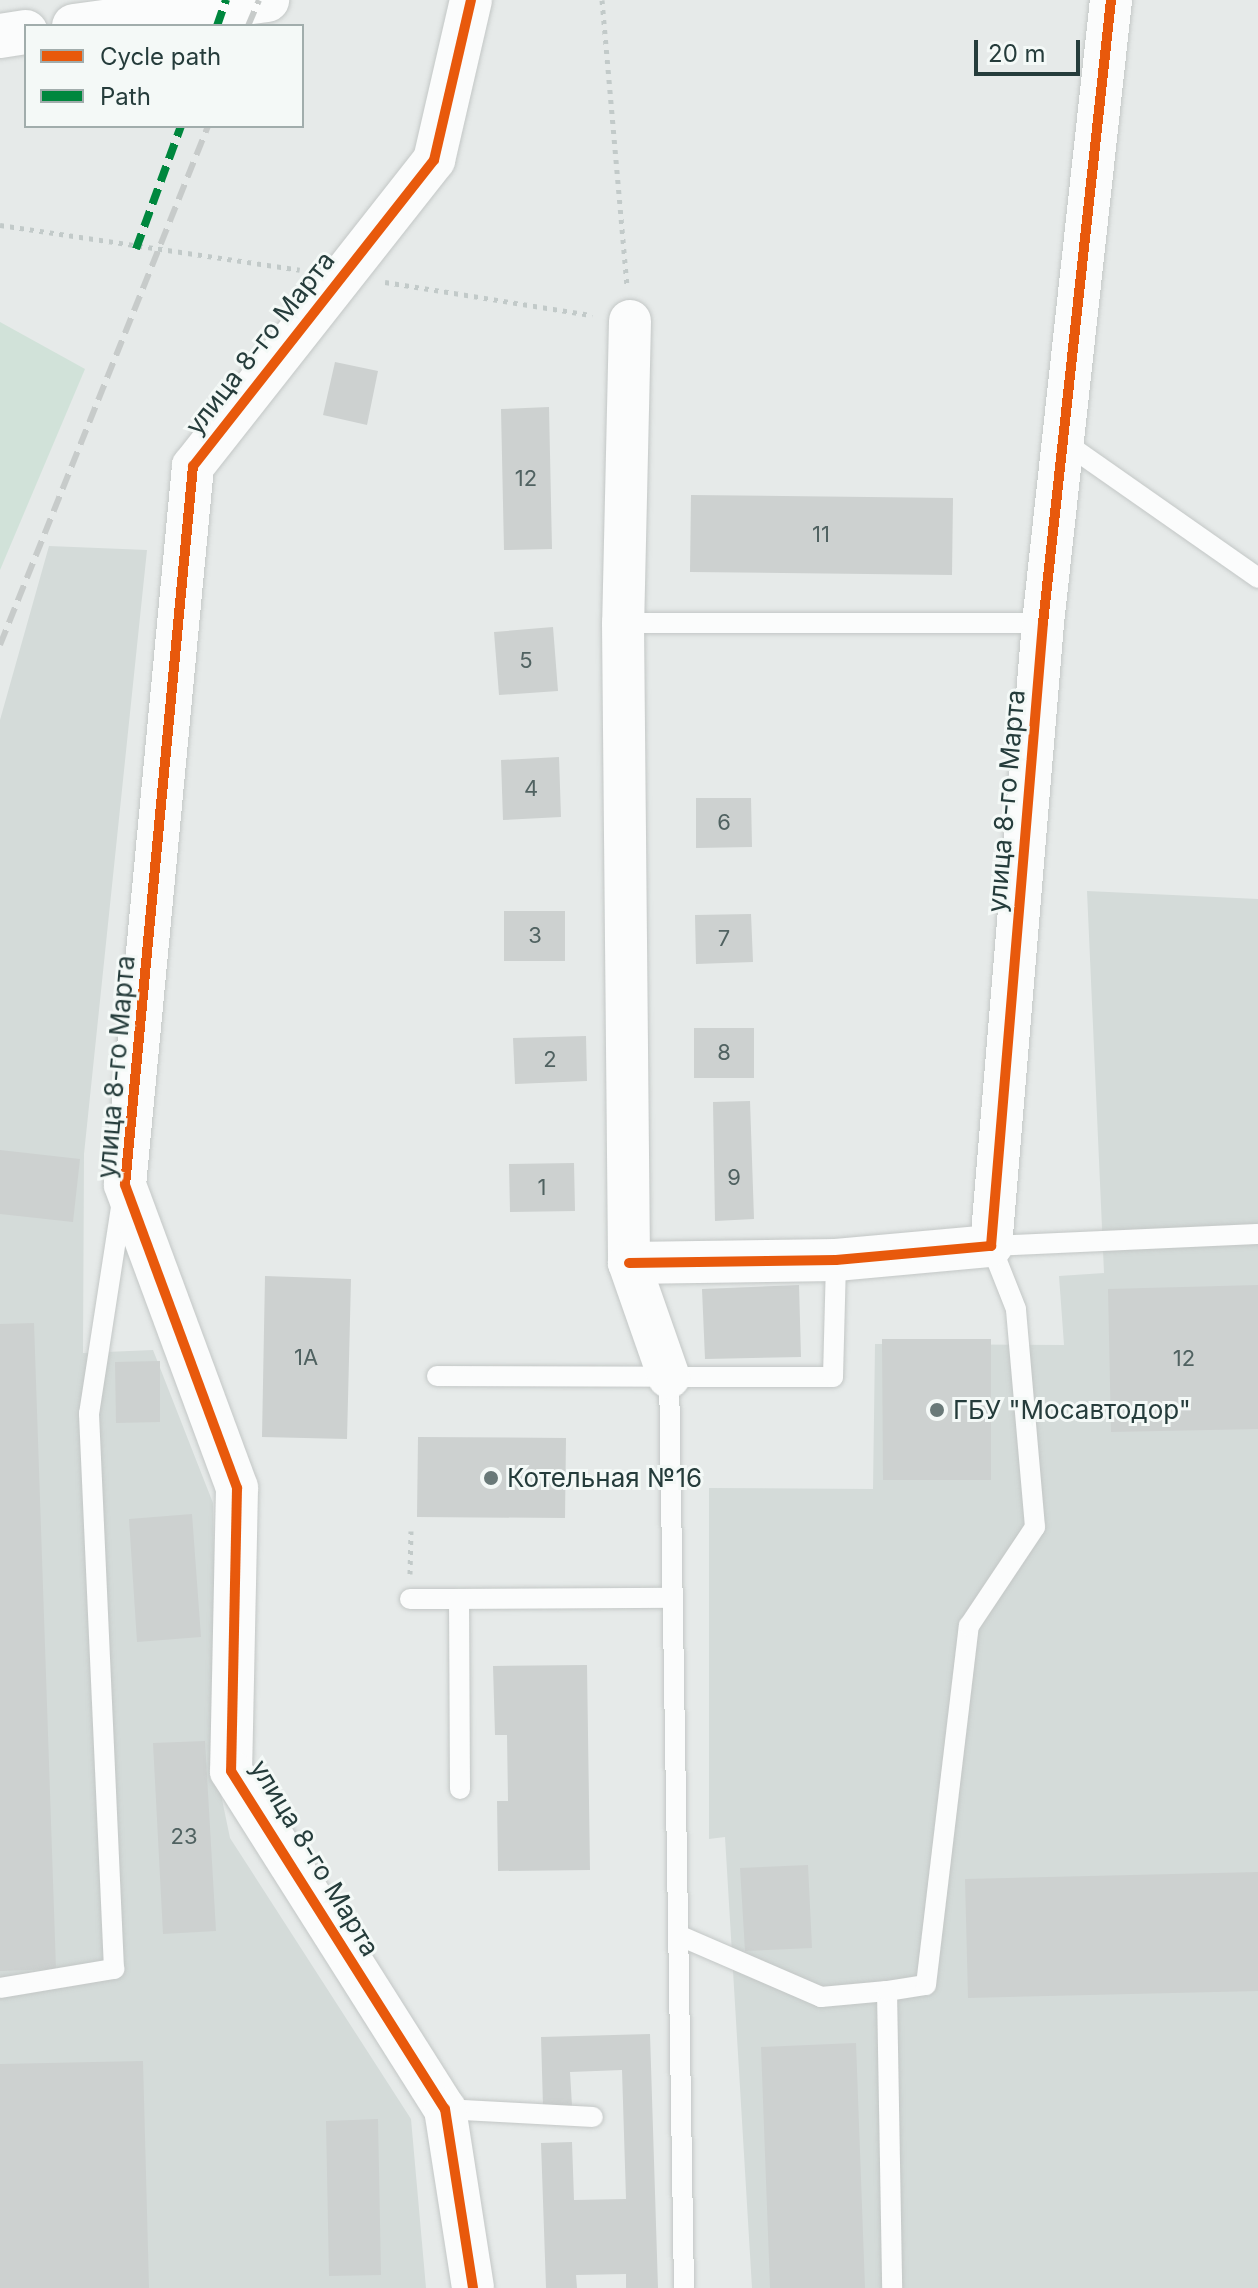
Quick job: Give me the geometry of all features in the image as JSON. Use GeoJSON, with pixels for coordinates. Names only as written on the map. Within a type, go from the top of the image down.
{"type":"FeatureCollection","features":[{"type":"Feature","properties":{"kind":"main road"},"geometry":{"type":"LineString","coordinates":[[89,24],[267,0]]}},
{"type":"Feature","properties":{"kind":"main road"},"geometry":{"type":"LineString","coordinates":[[0,36],[24,32]]}},
{"type":"Feature","properties":{"kind":"street","name":"улица 8-го Марта"},"geometry":{"type":"LineString","coordinates":[[471,0],[434,160],[193,466],[125,1185],[237,1488],[231,1771],[445,2109],[473,2288]]}},
{"type":"Feature","properties":{"kind":"street","name":"улица 8-го Марта"},"geometry":{"type":"LineString","coordinates":[[991,1246],[1043,623],[1111,0]]}},
{"type":"Feature","properties":{"kind":"street"},"geometry":{"type":"LineString","coordinates":[[630,321],[623,623],[629,1263],[669,1377]]}},
{"type":"Feature","properties":{"kind":"street"},"geometry":{"type":"LineString","coordinates":[[629,1263],[836,1260],[991,1246]]}},
{"type":"Feature","properties":{"kind":"lane"},"geometry":{"type":"LineString","coordinates":[[1064,442],[1258,578]]}},
{"type":"Feature","properties":{"kind":"lane"},"geometry":{"type":"LineString","coordinates":[[623,623],[1043,623]]}},
{"type":"Feature","properties":{"kind":"lane","name":"улица 8-го Марта"},"geometry":{"type":"LineString","coordinates":[[0,1988],[114,1969],[89,1414],[125,1185]]}},
{"type":"Feature","properties":{"kind":"lane"},"geometry":{"type":"LineString","coordinates":[[678,1935],[821,1997],[926,1985],[969,1626],[1035,1527],[1016,1309],[991,1246],[1258,1234]]}},
{"type":"Feature","properties":{"kind":"lane"},"geometry":{"type":"LineString","coordinates":[[437,1376],[833,1377],[836,1260]]}},
{"type":"Feature","properties":{"kind":"lane"},"geometry":{"type":"LineString","coordinates":[[669,1377],[684,2288]]}},
{"type":"Feature","properties":{"kind":"lane"},"geometry":{"type":"LineString","coordinates":[[410,1599],[671,1598]]}},
{"type":"Feature","properties":{"kind":"lane"},"geometry":{"type":"LineString","coordinates":[[459,1599],[460,1789]]}},
{"type":"Feature","properties":{"kind":"lane"},"geometry":{"type":"LineString","coordinates":[[887,1991],[892,2288]]}},
{"type":"Feature","properties":{"kind":"lane"},"geometry":{"type":"LineString","coordinates":[[445,2109],[593,2117]]}},
{"type":"Feature","properties":{"kind":"path"},"geometry":{"type":"LineString","coordinates":[[602,0],[630,321]]}},
{"type":"Feature","properties":{"kind":"path"},"geometry":{"type":"LineString","coordinates":[[410,1599],[411,1531]]}},
{"type":"Feature","properties":{"kind":"shaded area"},"geometry":{"type":"Polygon","coordinates":[[[0,322],[85,369],[0,570],[0,322]]]}},
{"type":"Feature","properties":{"kind":"shaded area"},"geometry":{"type":"Polygon","coordinates":[[[49,546],[147,550],[84,1154],[83,1353],[153,1350],[213,1503],[218,1780],[230,1838],[411,2119],[426,2288],[0,2288],[0,720],[49,546]]]}},
{"type":"Feature","properties":{"kind":"shaded area"},"geometry":{"type":"Polygon","coordinates":[[[1087,891],[1258,899],[1258,2288],[752,2288],[725,1837],[709,1839],[709,1488],[873,1489],[875,1344],[1064,1345],[1059,1276],[1104,1273],[1087,891]]]}},
{"type":"Feature","properties":{"kind":"building"},"geometry":{"type":"Polygon","coordinates":[[[335,362],[378,371],[367,425],[323,415],[335,362]]]}},
{"type":"Feature","properties":{"kind":"building"},"geometry":{"type":"Polygon","coordinates":[[[549,407],[552,549],[504,550],[501,409],[549,407]]]}},
{"type":"Feature","properties":{"kind":"building"},"geometry":{"type":"Polygon","coordinates":[[[691,495],[953,498],[952,575],[690,572],[691,495]]]}},
{"type":"Feature","properties":{"kind":"building"},"geometry":{"type":"Polygon","coordinates":[[[553,627],[558,691],[499,695],[494,632],[553,627]]]}},
{"type":"Feature","properties":{"kind":"building"},"geometry":{"type":"Polygon","coordinates":[[[559,757],[561,817],[503,820],[501,760],[559,757]]]}},
{"type":"Feature","properties":{"kind":"building"},"geometry":{"type":"Polygon","coordinates":[[[696,798],[751,798],[752,847],[696,848],[696,798]]]}},
{"type":"Feature","properties":{"kind":"building"},"geometry":{"type":"Polygon","coordinates":[[[504,911],[565,911],[565,961],[504,961],[504,911]]]}},
{"type":"Feature","properties":{"kind":"building"},"geometry":{"type":"Polygon","coordinates":[[[751,914],[753,962],[696,964],[695,915],[751,914]]]}},
{"type":"Feature","properties":{"kind":"building"},"geometry":{"type":"Polygon","coordinates":[[[694,1028],[754,1028],[754,1078],[694,1078],[694,1028]]]}},
{"type":"Feature","properties":{"kind":"building"},"geometry":{"type":"Polygon","coordinates":[[[586,1036],[587,1081],[515,1084],[513,1038],[586,1036]]]}},
{"type":"Feature","properties":{"kind":"building"},"geometry":{"type":"Polygon","coordinates":[[[750,1101],[754,1219],[715,1221],[713,1102],[750,1101]]]}},
{"type":"Feature","properties":{"kind":"building"},"geometry":{"type":"Polygon","coordinates":[[[0,1150],[80,1159],[73,1222],[0,1214],[0,1150]]]}},
{"type":"Feature","properties":{"kind":"building"},"geometry":{"type":"Polygon","coordinates":[[[574,1163],[575,1211],[510,1212],[509,1164],[574,1163]]]}},
{"type":"Feature","properties":{"kind":"building"},"geometry":{"type":"Polygon","coordinates":[[[265,1276],[351,1279],[347,1439],[262,1437],[265,1276]]]}},
{"type":"Feature","properties":{"kind":"building"},"geometry":{"type":"Polygon","coordinates":[[[799,1285],[801,1357],[705,1359],[702,1289],[799,1285]]]}},
{"type":"Feature","properties":{"kind":"building"},"geometry":{"type":"Polygon","coordinates":[[[1258,1285],[1258,1429],[1111,1432],[1108,1289],[1258,1285]]]}},
{"type":"Feature","properties":{"kind":"building"},"geometry":{"type":"Polygon","coordinates":[[[34,1323],[56,1969],[0,1971],[0,1324],[34,1323]]]}},
{"type":"Feature","properties":{"kind":"building","name":"ГБУ \"Мосавтодор\""},"geometry":{"type":"Polygon","coordinates":[[[882,1339],[991,1339],[991,1480],[883,1480],[882,1339]]]}},
{"type":"Feature","properties":{"kind":"building"},"geometry":{"type":"Polygon","coordinates":[[[160,1361],[160,1422],[116,1423],[115,1362],[160,1361]]]}},
{"type":"Feature","properties":{"kind":"building","name":"Котельная №16"},"geometry":{"type":"Polygon","coordinates":[[[418,1437],[566,1438],[565,1518],[417,1517],[418,1437]]]}},
{"type":"Feature","properties":{"kind":"building"},"geometry":{"type":"Polygon","coordinates":[[[192,1514],[201,1637],[137,1642],[129,1519],[192,1514]]]}},
{"type":"Feature","properties":{"kind":"building"},"geometry":{"type":"Polygon","coordinates":[[[587,1665],[590,1870],[498,1871],[497,1801],[508,1801],[507,1735],[495,1735],[493,1666],[587,1665]]]}},
{"type":"Feature","properties":{"kind":"building"},"geometry":{"type":"Polygon","coordinates":[[[205,1741],[216,1931],[163,1934],[153,1743],[205,1741]]]}},
{"type":"Feature","properties":{"kind":"building"},"geometry":{"type":"Polygon","coordinates":[[[808,1865],[812,1948],[745,1951],[740,1868],[808,1865]]]}},
{"type":"Feature","properties":{"kind":"building"},"geometry":{"type":"Polygon","coordinates":[[[1258,1872],[1258,1991],[968,1998],[965,1879],[1258,1872]]]}},
{"type":"Feature","properties":{"kind":"building"},"geometry":{"type":"Polygon","coordinates":[[[650,2034],[658,2288],[626,2288],[626,2274],[576,2275],[577,2288],[546,2288],[541,2143],[572,2142],[574,2200],[626,2199],[622,2070],[570,2072],[572,2106],[543,2107],[541,2037],[650,2034]]]}},
{"type":"Feature","properties":{"kind":"building"},"geometry":{"type":"Polygon","coordinates":[[[856,2043],[865,2288],[770,2288],[761,2047],[856,2043]]]}},
{"type":"Feature","properties":{"kind":"building"},"geometry":{"type":"Polygon","coordinates":[[[143,2061],[149,2288],[0,2288],[0,2064],[143,2061]]]}},
{"type":"Feature","properties":{"kind":"building"},"geometry":{"type":"Polygon","coordinates":[[[378,2119],[381,2275],[329,2276],[326,2121],[378,2119]]]}},
{"type":"Feature","properties":{"kind":"railway"},"geometry":{"type":"LineString","coordinates":[[249,24],[259,0]]}},
{"type":"Feature","properties":{"kind":"railway"},"geometry":{"type":"LineString","coordinates":[[0,645],[207,128]]}},
{"type":"Feature","properties":{"kind":"marked path"},"geometry":{"type":"LineString","coordinates":[[218,24],[226,0]]}},
{"type":"Feature","properties":{"kind":"marked path"},"geometry":{"type":"LineString","coordinates":[[136,249],[180,128]]}},
{"type":"Feature","properties":{"kind":"cycle path"},"geometry":{"type":"LineString","coordinates":[[471,0],[434,160],[193,466],[125,1185],[237,1488],[231,1771],[445,2109],[473,2288]]}},
{"type":"Feature","properties":{"kind":"cycle path"},"geometry":{"type":"LineString","coordinates":[[629,1263],[836,1260],[991,1246],[1043,623],[1111,0]]}},
{"type":"Feature","properties":{"kind":"place","name":"ГБУ \"Мосавтодор\""},"geometry":{"type":"Point","coordinates":[937,1410]}},
{"type":"Feature","properties":{"kind":"place","name":"Котельная №16"},"geometry":{"type":"Point","coordinates":[491,1478]}}]}
